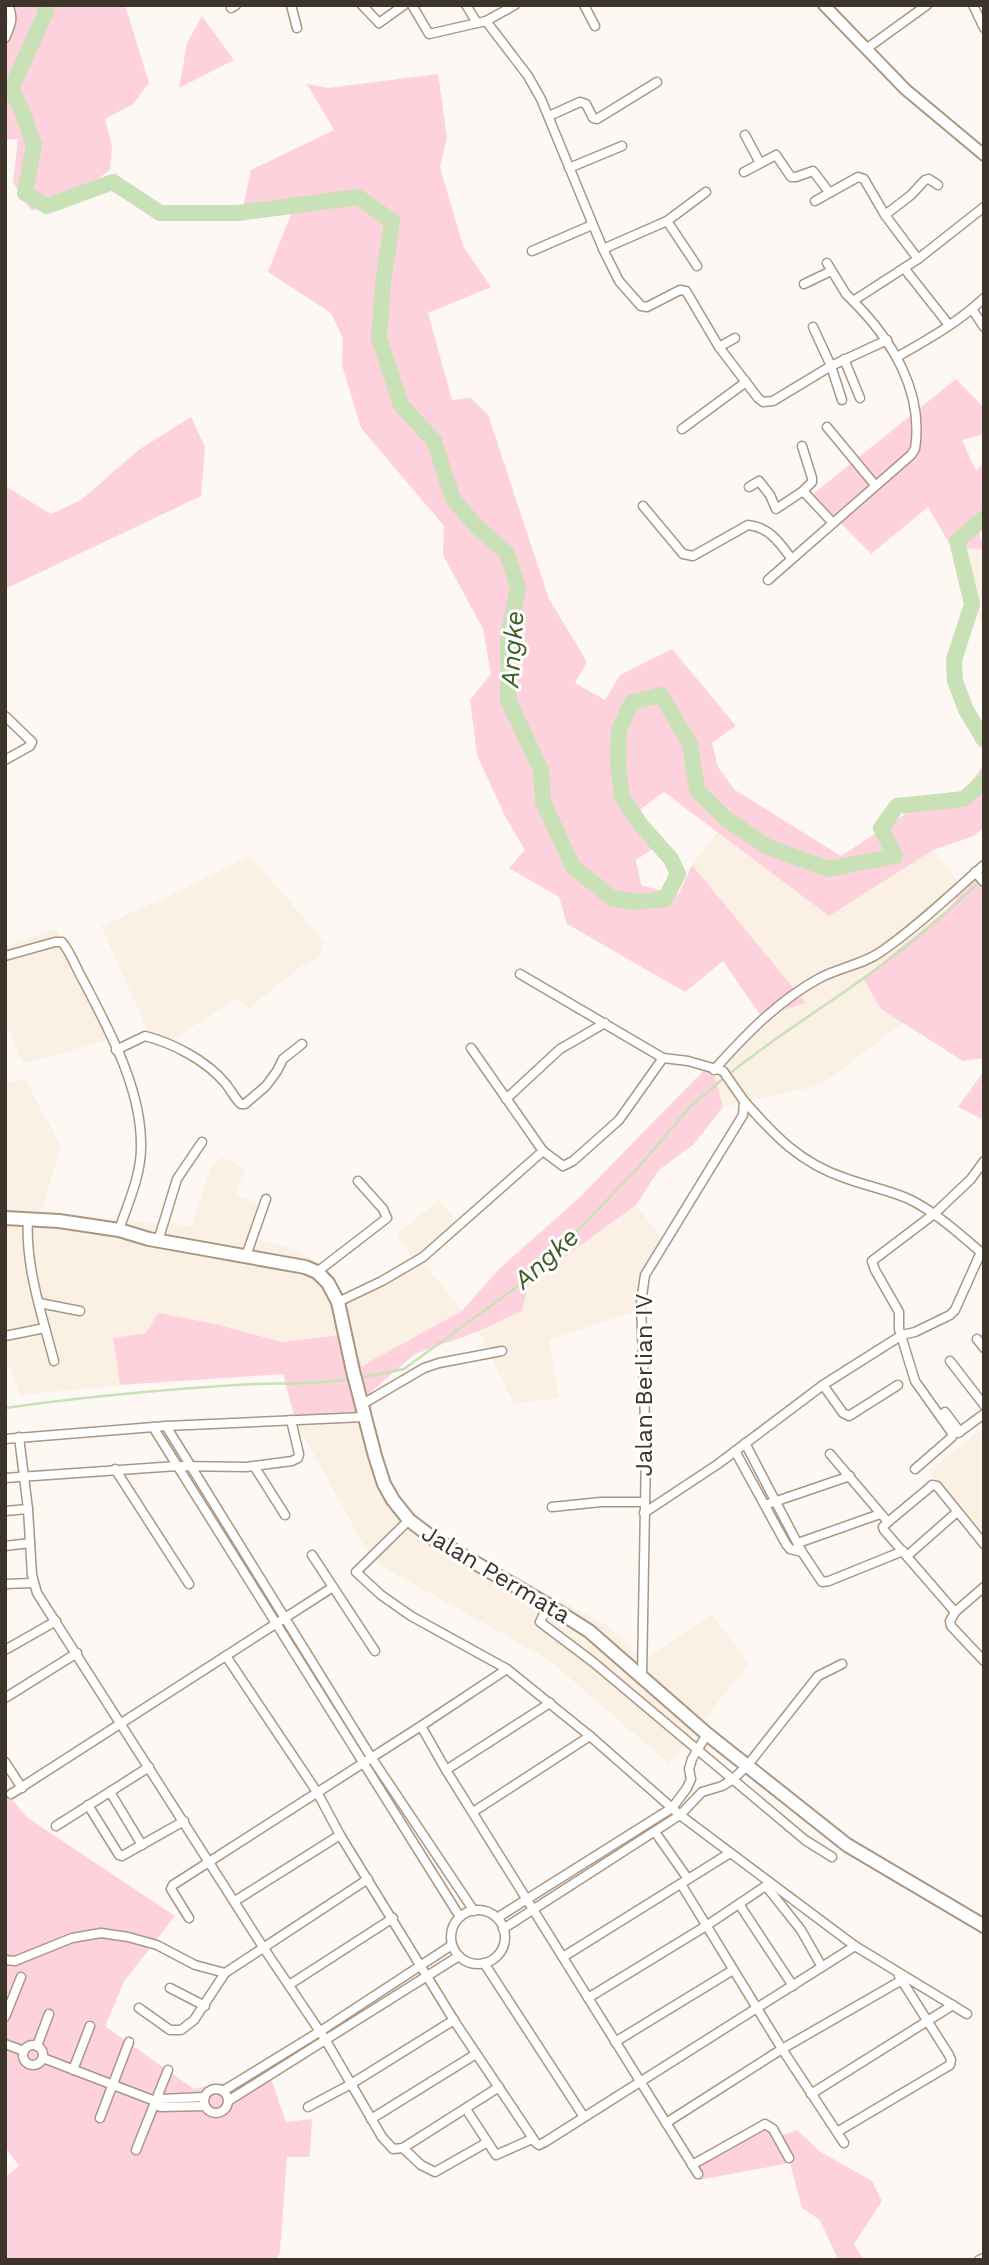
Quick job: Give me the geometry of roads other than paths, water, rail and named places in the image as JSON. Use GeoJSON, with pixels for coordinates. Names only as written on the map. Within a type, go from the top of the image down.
{"type":"FeatureCollection","features":[{"type":"Feature","properties":{"kind":"main road"},"geometry":{"type":"LineString","coordinates":[[824,5],[905,89],[984,155]]}},
{"type":"Feature","properties":{"kind":"main road"},"geometry":{"type":"LineString","coordinates":[[5,1218],[59,1221],[119,1230],[158,1241],[305,1267],[317,1272]]}},
{"type":"Feature","properties":{"kind":"main road","name":"Jalan Permata"},"geometry":{"type":"LineString","coordinates":[[317,1272],[328,1283],[338,1302],[361,1405],[384,1484],[409,1520],[434,1539],[548,1605],[603,1642],[707,1734],[847,1845],[984,1926]]}},
{"type":"Feature","properties":{"kind":"street"},"geometry":{"type":"LineString","coordinates":[[5,38],[12,14],[8,5]]}},
{"type":"Feature","properties":{"kind":"street"},"geometry":{"type":"LineString","coordinates":[[291,5],[297,28]]}},
{"type":"Feature","properties":{"kind":"street"},"geometry":{"type":"LineString","coordinates":[[362,5],[379,23],[404,5]]}},
{"type":"Feature","properties":{"kind":"street"},"geometry":{"type":"LineString","coordinates":[[412,5],[427,33],[482,22],[515,5]]}},
{"type":"Feature","properties":{"kind":"street"},"geometry":{"type":"LineString","coordinates":[[466,5],[528,76],[549,116],[603,249],[620,281],[641,306],[647,307],[680,290],[686,291],[719,347],[758,398],[767,402],[844,359],[887,340]]}},
{"type":"Feature","properties":{"kind":"street"},"geometry":{"type":"LineString","coordinates":[[584,5],[595,26]]}},
{"type":"Feature","properties":{"kind":"street"},"geometry":{"type":"LineString","coordinates":[[866,49],[927,5]]}},
{"type":"Feature","properties":{"kind":"street"},"geometry":{"type":"LineString","coordinates":[[973,5],[984,28]]}},
{"type":"Feature","properties":{"kind":"street"},"geometry":{"type":"LineString","coordinates":[[549,116],[580,102],[586,104],[593,118],[597,119],[657,82]]}},
{"type":"Feature","properties":{"kind":"street"},"geometry":{"type":"LineString","coordinates":[[745,135],[760,163]]}},
{"type":"Feature","properties":{"kind":"street"},"geometry":{"type":"LineString","coordinates":[[569,168],[622,146]]}},
{"type":"Feature","properties":{"kind":"street"},"geometry":{"type":"LineString","coordinates":[[744,172],[776,155],[790,177],[813,171],[829,192]]}},
{"type":"Feature","properties":{"kind":"street"},"geometry":{"type":"LineString","coordinates":[[815,201],[860,177],[864,179],[885,215],[918,259]]}},
{"type":"Feature","properties":{"kind":"street"},"geometry":{"type":"LineString","coordinates":[[885,215],[925,180],[929,179],[938,185]]}},
{"type":"Feature","properties":{"kind":"street"},"geometry":{"type":"LineString","coordinates":[[603,249],[667,221],[706,192]]}},
{"type":"Feature","properties":{"kind":"street"},"geometry":{"type":"LineString","coordinates":[[853,301],[918,259],[984,207]]}},
{"type":"Feature","properties":{"kind":"street"},"geometry":{"type":"LineString","coordinates":[[667,221],[697,266]]}},
{"type":"Feature","properties":{"kind":"street"},"geometry":{"type":"LineString","coordinates":[[532,251],[592,225]]}},
{"type":"Feature","properties":{"kind":"street"},"geometry":{"type":"LineString","coordinates":[[768,580],[915,449],[912,393],[887,340],[846,294],[829,267],[804,284]]}},
{"type":"Feature","properties":{"kind":"street"},"geometry":{"type":"LineString","coordinates":[[904,268],[949,325]]}},
{"type":"Feature","properties":{"kind":"street"},"geometry":{"type":"LineString","coordinates":[[897,357],[949,325],[984,298]]}},
{"type":"Feature","properties":{"kind":"street"},"geometry":{"type":"LineString","coordinates":[[972,309],[984,327]]}},
{"type":"Feature","properties":{"kind":"street"},"geometry":{"type":"LineString","coordinates":[[813,327],[831,366],[842,400]]}},
{"type":"Feature","properties":{"kind":"street"},"geometry":{"type":"LineString","coordinates":[[719,347],[735,338]]}},
{"type":"Feature","properties":{"kind":"street"},"geometry":{"type":"LineString","coordinates":[[844,359],[860,398]]}},
{"type":"Feature","properties":{"kind":"street"},"geometry":{"type":"LineString","coordinates":[[682,429],[746,382]]}},
{"type":"Feature","properties":{"kind":"street"},"geometry":{"type":"LineString","coordinates":[[827,427],[875,485]]}},
{"type":"Feature","properties":{"kind":"street"},"geometry":{"type":"LineString","coordinates":[[748,486],[759,481],[770,495],[776,509],[803,491],[812,482],[812,478],[802,446]]}},
{"type":"Feature","properties":{"kind":"street"},"geometry":{"type":"LineString","coordinates":[[803,491],[833,523]]}},
{"type":"Feature","properties":{"kind":"street"},"geometry":{"type":"LineString","coordinates":[[643,506],[683,554],[693,556],[748,525],[758,526],[776,537],[792,558]]}},
{"type":"Feature","properties":{"kind":"street"},"geometry":{"type":"LineString","coordinates":[[5,716],[32,742],[30,746],[5,760]]}},
{"type":"Feature","properties":{"kind":"street"},"geometry":{"type":"LineString","coordinates":[[718,1070],[741,1040],[793,996],[821,977],[881,952],[932,912],[984,865]]}},
{"type":"Feature","properties":{"kind":"street"},"geometry":{"type":"LineString","coordinates":[[976,873],[983,881]]}},
{"type":"Feature","properties":{"kind":"street"},"geometry":{"type":"LineString","coordinates":[[5,956],[62,942],[99,1011],[116,1050],[133,1095],[140,1124],[141,1146],[140,1164],[119,1230]]}},
{"type":"Feature","properties":{"kind":"street"},"geometry":{"type":"LineString","coordinates":[[520,974],[663,1058],[688,1061],[718,1070],[784,1144],[816,1167],[895,1194],[934,1214],[982,1254],[955,1310],[950,1315],[915,1332],[902,1335],[823,1385],[686,1487],[644,1513]]}},
{"type":"Feature","properties":{"kind":"street"},"geometry":{"type":"LineString","coordinates":[[506,1099],[560,1049],[605,1023]]}},
{"type":"Feature","properties":{"kind":"street"},"geometry":{"type":"LineString","coordinates":[[116,1050],[145,1036],[164,1043],[203,1064],[225,1082],[239,1103],[245,1104],[266,1086],[282,1059],[302,1044]]}},
{"type":"Feature","properties":{"kind":"street"},"geometry":{"type":"LineString","coordinates":[[471,1048],[543,1151],[563,1166],[573,1161],[628,1110],[663,1058]]}},
{"type":"Feature","properties":{"kind":"street","name":"Jalan Berlian IV"},"geometry":{"type":"LineString","coordinates":[[642,1675],[646,1451],[642,1303],[645,1275],[743,1115],[744,1101]]}},
{"type":"Feature","properties":{"kind":"street"},"geometry":{"type":"LineString","coordinates":[[158,1241],[177,1179],[202,1142]]}},
{"type":"Feature","properties":{"kind":"street"},"geometry":{"type":"LineString","coordinates":[[338,1302],[382,1282],[423,1257],[543,1151]]}},
{"type":"Feature","properties":{"kind":"street"},"geometry":{"type":"LineString","coordinates":[[915,1469],[952,1437],[952,1433],[915,1381],[899,1329],[899,1312],[874,1270],[872,1261],[934,1214],[971,1179],[984,1161]]}},
{"type":"Feature","properties":{"kind":"street"},"geometry":{"type":"LineString","coordinates":[[317,1272],[387,1218],[383,1209],[358,1181]]}},
{"type":"Feature","properties":{"kind":"street"},"geometry":{"type":"LineString","coordinates":[[246,1256],[266,1199]]}},
{"type":"Feature","properties":{"kind":"street"},"geometry":{"type":"LineString","coordinates":[[28,1219],[32,1272],[54,1361]]}},
{"type":"Feature","properties":{"kind":"street"},"geometry":{"type":"LineString","coordinates":[[39,1303],[80,1311]]}},
{"type":"Feature","properties":{"kind":"street"},"geometry":{"type":"LineString","coordinates":[[5,1336],[45,1328]]}},
{"type":"Feature","properties":{"kind":"street"},"geometry":{"type":"LineString","coordinates":[[977,1339],[984,1348]]}},
{"type":"Feature","properties":{"kind":"street"},"geometry":{"type":"LineString","coordinates":[[5,1439],[166,1426],[291,1420],[361,1405],[424,1368],[439,1363],[502,1351]]}},
{"type":"Feature","properties":{"kind":"street"},"geometry":{"type":"LineString","coordinates":[[950,1361],[984,1405]]}},
{"type":"Feature","properties":{"kind":"street"},"geometry":{"type":"LineString","coordinates":[[922,1382],[958,1433],[984,1414]]}},
{"type":"Feature","properties":{"kind":"street"},"geometry":{"type":"LineString","coordinates":[[823,1385],[843,1413],[849,1416],[898,1385]]}},
{"type":"Feature","properties":{"kind":"street"},"geometry":{"type":"LineString","coordinates":[[5,1478],[177,1466],[254,1466],[298,1458],[291,1420]]}},
{"type":"Feature","properties":{"kind":"street"},"geometry":{"type":"LineString","coordinates":[[166,1426],[371,1757],[474,1911]]}},
{"type":"Feature","properties":{"kind":"street"},"geometry":{"type":"LineString","coordinates":[[152,1427],[460,1917]]}},
{"type":"Feature","properties":{"kind":"street"},"geometry":{"type":"LineString","coordinates":[[19,1437],[33,1583],[322,2036],[387,2144],[393,2149],[404,2148],[499,2087]]}},
{"type":"Feature","properties":{"kind":"street"},"geometry":{"type":"LineString","coordinates":[[745,1443],[800,1548],[819,1579],[824,1582],[905,1553],[957,1512]]}},
{"type":"Feature","properties":{"kind":"street"},"geometry":{"type":"LineString","coordinates":[[735,1451],[790,1549],[800,1548],[880,1514]]}},
{"type":"Feature","properties":{"kind":"street"},"geometry":{"type":"LineString","coordinates":[[830,1454],[888,1522]]}},
{"type":"Feature","properties":{"kind":"street"},"geometry":{"type":"LineString","coordinates":[[254,1466],[285,1515]]}},
{"type":"Feature","properties":{"kind":"street"},"geometry":{"type":"LineString","coordinates":[[115,1469],[189,1584]]}},
{"type":"Feature","properties":{"kind":"street"},"geometry":{"type":"LineString","coordinates":[[765,1505],[850,1476]]}},
{"type":"Feature","properties":{"kind":"street"},"geometry":{"type":"LineString","coordinates":[[955,1612],[883,1527],[932,1485],[937,1486],[984,1544]]}},
{"type":"Feature","properties":{"kind":"street"},"geometry":{"type":"LineString","coordinates":[[552,1507],[601,1502],[645,1502]]}},
{"type":"Feature","properties":{"kind":"street"},"geometry":{"type":"LineString","coordinates":[[5,1511],[28,1509]]}},
{"type":"Feature","properties":{"kind":"street"},"geometry":{"type":"LineString","coordinates":[[409,1520],[356,1572],[381,1595],[411,1616],[507,1669],[590,1736],[680,1815],[768,1884],[855,1946],[967,2014]]}},
{"type":"Feature","properties":{"kind":"street"},"geometry":{"type":"LineString","coordinates":[[5,1546],[30,1543]]}},
{"type":"Feature","properties":{"kind":"street"},"geometry":{"type":"LineString","coordinates":[[312,1555],[375,1651]]}},
{"type":"Feature","properties":{"kind":"street"},"geometry":{"type":"LineString","coordinates":[[5,1584],[33,1583]]}},
{"type":"Feature","properties":{"kind":"street"},"geometry":{"type":"LineString","coordinates":[[11,1794],[332,1587]]}},
{"type":"Feature","properties":{"kind":"street"},"geometry":{"type":"LineString","coordinates":[[982,1593],[955,1612],[950,1621],[951,1626],[984,1661]]}},
{"type":"Feature","properties":{"kind":"street"},"geometry":{"type":"LineString","coordinates":[[548,1605],[540,1622],[585,1656],[806,1840],[832,1857]]}},
{"type":"Feature","properties":{"kind":"street"},"geometry":{"type":"LineString","coordinates":[[5,1650],[56,1621]]}},
{"type":"Feature","properties":{"kind":"street"},"geometry":{"type":"LineString","coordinates":[[5,1698],[77,1653]]}},
{"type":"Feature","properties":{"kind":"street"},"geometry":{"type":"LineString","coordinates":[[226,1656],[317,1792],[340,1835],[454,2020],[536,2143],[542,2144],[855,1946]]}},
{"type":"Feature","properties":{"kind":"street"},"geometry":{"type":"LineString","coordinates":[[503,1929],[680,1815],[702,1792],[732,1780],[747,1766],[818,1676],[842,1664]]}},
{"type":"Feature","properties":{"kind":"street"},"geometry":{"type":"LineString","coordinates":[[189,1919],[171,1886],[507,1669]]}},
{"type":"Feature","properties":{"kind":"street"},"geometry":{"type":"LineString","coordinates":[[643,1704],[661,1692]]}},
{"type":"Feature","properties":{"kind":"street"},"geometry":{"type":"LineString","coordinates":[[446,1770],[550,1703]]}},
{"type":"Feature","properties":{"kind":"street"},"geometry":{"type":"LineString","coordinates":[[421,1726],[698,2174]]}},
{"type":"Feature","properties":{"kind":"street"},"geometry":{"type":"LineString","coordinates":[[496,1918],[672,1808],[690,1783],[689,1769],[707,1734]]}},
{"type":"Feature","properties":{"kind":"street"},"geometry":{"type":"LineString","coordinates":[[473,1812],[590,1736]]}},
{"type":"Feature","properties":{"kind":"street"},"geometry":{"type":"LineString","coordinates":[[5,1762],[22,1788]]}},
{"type":"Feature","properties":{"kind":"street"},"geometry":{"type":"LineString","coordinates":[[55,1826],[149,1767]]}},
{"type":"Feature","properties":{"kind":"street"},"geometry":{"type":"LineString","coordinates":[[110,1792],[142,1845]]}},
{"type":"Feature","properties":{"kind":"street"},"geometry":{"type":"LineString","coordinates":[[88,1805],[120,1856],[184,1821]]}},
{"type":"Feature","properties":{"kind":"street"},"geometry":{"type":"LineString","coordinates":[[655,1832],[706,1926],[844,2143]]}},
{"type":"Feature","properties":{"kind":"street"},"geometry":{"type":"LineString","coordinates":[[235,1901],[340,1835]]}},
{"type":"Feature","properties":{"kind":"street"},"geometry":{"type":"LineString","coordinates":[[563,1957],[730,1853]]}},
{"type":"Feature","properties":{"kind":"street"},"geometry":{"type":"LineString","coordinates":[[139,2008],[170,2030],[176,2031],[194,2020],[225,1973],[368,1879]]}},
{"type":"Feature","properties":{"kind":"street"},"geometry":{"type":"LineString","coordinates":[[588,1998],[706,1926],[768,1884]]}},
{"type":"Feature","properties":{"kind":"street"},"geometry":{"type":"LineString","coordinates":[[768,1884],[801,1930],[822,1967]]}},
{"type":"Feature","properties":{"kind":"street"},"geometry":{"type":"LineString","coordinates":[[739,1904],[793,1986]]}},
{"type":"Feature","properties":{"kind":"street"},"geometry":{"type":"LineString","coordinates":[[474,1911],[486,1912],[496,1918],[503,1929],[504,1941],[500,1953],[484,1963],[470,1963],[458,1956],[452,1945],[453,1927],[460,1917],[474,1911]]}},
{"type":"Feature","properties":{"kind":"street"},"geometry":{"type":"LineString","coordinates":[[289,1985],[393,1918]]}},
{"type":"Feature","properties":{"kind":"street"},"geometry":{"type":"LineString","coordinates":[[5,1960],[15,1961],[72,1938],[101,1933],[158,1945],[195,1965],[225,1973]]}},
{"type":"Feature","properties":{"kind":"street"},"geometry":{"type":"LineString","coordinates":[[205,2101],[210,2112],[217,2114],[224,2111],[229,2101],[452,1945]]}},
{"type":"Feature","properties":{"kind":"street"},"geometry":{"type":"LineString","coordinates":[[205,2101],[213,2090],[223,2091],[458,1956]]}},
{"type":"Feature","properties":{"kind":"street"},"geometry":{"type":"LineString","coordinates":[[484,1963],[584,2117]]}},
{"type":"Feature","properties":{"kind":"street"},"geometry":{"type":"LineString","coordinates":[[837,2132],[950,2065],[949,2055],[893,1968]]}},
{"type":"Feature","properties":{"kind":"street"},"geometry":{"type":"LineString","coordinates":[[615,2042],[733,1970]]}},
{"type":"Feature","properties":{"kind":"street"},"geometry":{"type":"LineString","coordinates":[[5,2017],[21,1977]]}},
{"type":"Feature","properties":{"kind":"street"},"geometry":{"type":"LineString","coordinates":[[666,2123],[782,2049],[902,1980]]}},
{"type":"Feature","properties":{"kind":"street"},"geometry":{"type":"LineString","coordinates":[[170,1987],[205,2006]]}},
{"type":"Feature","properties":{"kind":"street"},"geometry":{"type":"LineString","coordinates":[[811,2094],[953,2004]]}},
{"type":"Feature","properties":{"kind":"street"},"geometry":{"type":"LineString","coordinates":[[37,2046],[49,2014]]}},
{"type":"Feature","properties":{"kind":"street"},"geometry":{"type":"LineString","coordinates":[[308,2107],[351,2084],[454,2020]]}},
{"type":"Feature","properties":{"kind":"street"},"geometry":{"type":"LineString","coordinates":[[73,2070],[90,2026]]}},
{"type":"Feature","properties":{"kind":"street"},"geometry":{"type":"LineString","coordinates":[[100,2118],[130,2042]]}},
{"type":"Feature","properties":{"kind":"street"},"geometry":{"type":"LineString","coordinates":[[5,2044],[24,2052]]}},
{"type":"Feature","properties":{"kind":"street"},"geometry":{"type":"LineString","coordinates":[[37,2046],[43,2052],[43,2058],[36,2064],[30,2064],[25,2060],[24,2052],[28,2047],[37,2046]]}},
{"type":"Feature","properties":{"kind":"street"},"geometry":{"type":"LineString","coordinates":[[372,2119],[476,2054]]}},
{"type":"Feature","properties":{"kind":"street"},"geometry":{"type":"LineString","coordinates":[[43,2058],[155,2101],[205,2101]]}},
{"type":"Feature","properties":{"kind":"street"},"geometry":{"type":"LineString","coordinates":[[136,2150],[167,2070]]}},
{"type":"Feature","properties":{"kind":"street"},"geometry":{"type":"LineString","coordinates":[[223,2091],[229,2101]]}},
{"type":"Feature","properties":{"kind":"street"},"geometry":{"type":"LineString","coordinates":[[466,2109],[494,2154],[499,2155],[532,2139]]}},
{"type":"Feature","properties":{"kind":"street"},"geometry":{"type":"LineString","coordinates":[[692,2165],[765,2124],[773,2129],[789,2158]]}},
{"type":"Feature","properties":{"kind":"street"},"geometry":{"type":"LineString","coordinates":[[404,2148],[421,2165],[435,2172],[486,2143]]}},
{"type":"Feature","properties":{"kind":"waterway","name":"Angke"},"geometry":{"type":"LineString","coordinates":[[44,5],[46,12],[11,89],[34,145],[25,193],[47,206],[113,182],[160,213],[238,213],[358,197],[392,221],[379,338],[401,405],[434,441],[453,499],[477,527],[507,553],[518,588],[508,638],[508,700],[541,770],[543,802],[573,867],[612,898],[636,902],[665,899],[678,874],[671,859],[640,824],[622,797],[618,767],[619,730],[632,702],[661,695],[690,744],[697,790],[726,819],[768,847],[828,869],[895,856],[881,828],[897,806],[964,799],[984,781]]}},
{"type":"Feature","properties":{"kind":"waterway","name":"Angke"},"geometry":{"type":"LineString","coordinates":[[984,518],[957,541],[972,604],[954,660],[955,681],[966,710],[984,740]]}},
{"type":"Feature","properties":{"kind":"waterway","name":"Angke"},"geometry":{"type":"LineString","coordinates":[[729,1074],[889,959],[981,880]]}},
{"type":"Feature","properties":{"kind":"waterway","name":"Angke"},"geometry":{"type":"LineString","coordinates":[[359,1378],[404,1369],[537,1272],[635,1171],[690,1107],[724,1078]]}},
{"type":"Feature","properties":{"kind":"waterway","name":"Angke"},"geometry":{"type":"LineString","coordinates":[[5,1408],[149,1392],[349,1379]]}}]}
